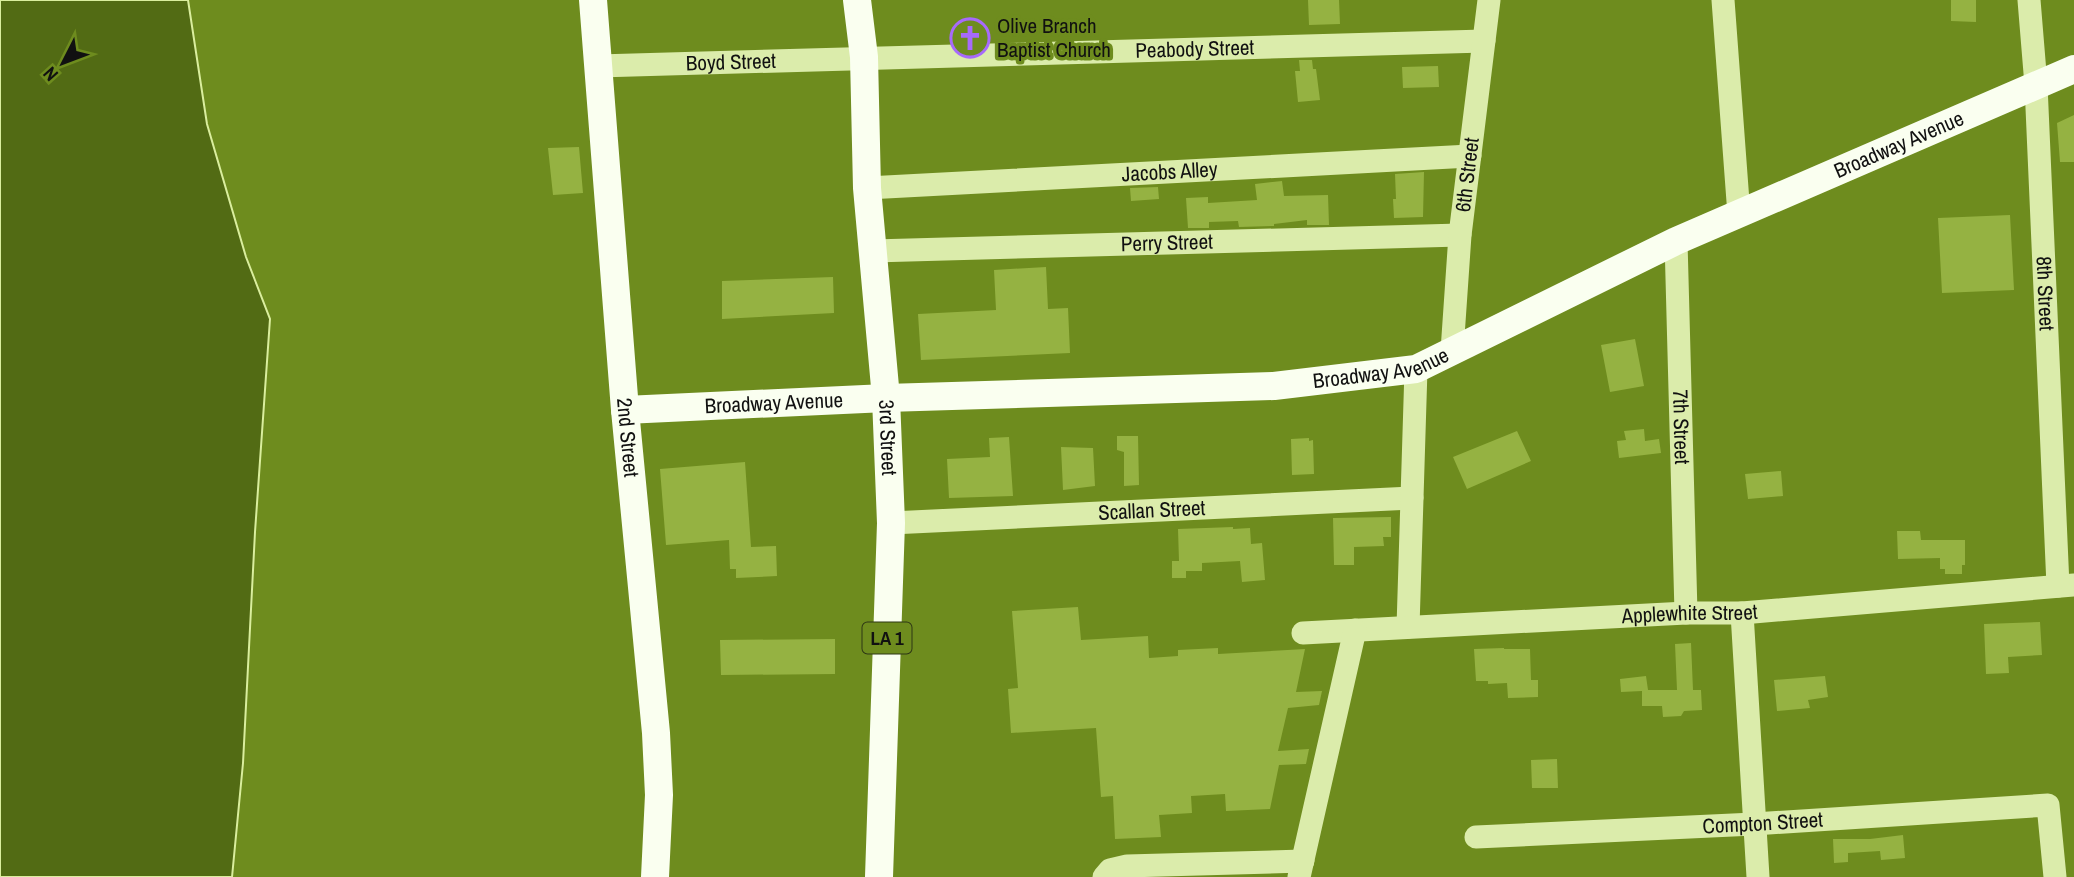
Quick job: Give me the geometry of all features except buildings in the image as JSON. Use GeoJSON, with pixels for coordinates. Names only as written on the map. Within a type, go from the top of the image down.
{"type":"FeatureCollection","features":[{"type":"Feature","properties":{"kind":"main road","name":"2nd Street"},"geometry":{"type":"LineString","coordinates":[[593,0],[625,410],[656,733],[659,794],[655,877]]}},
{"type":"Feature","properties":{"kind":"main road","name":"3rd Street"},"geometry":{"type":"LineString","coordinates":[[857,0],[864,57],[867,188],[886,398],[891,523],[879,877]]}},
{"type":"Feature","properties":{"kind":"main road","name":"Broadway Avenue"},"geometry":{"type":"LineString","coordinates":[[625,410],[886,398],[1274,386],[1416,369],[1676,241],[2074,69]]}},
{"type":"Feature","properties":{"kind":"street","name":"6th Street"},"geometry":{"type":"LineString","coordinates":[[1452,351],[1460,235],[1489,0]]}},
{"type":"Feature","properties":{"kind":"street"},"geometry":{"type":"LineString","coordinates":[[1723,0],[1739,215]]}},
{"type":"Feature","properties":{"kind":"street","name":"8th Street"},"geometry":{"type":"LineString","coordinates":[[2029,0],[2066,586]]}},
{"type":"Feature","properties":{"kind":"street","name":"Peabody Street"},"geometry":{"type":"LineString","coordinates":[[864,57],[1484,41]]}},
{"type":"Feature","properties":{"kind":"street","name":"Boyd Street"},"geometry":{"type":"LineString","coordinates":[[598,66],[864,57]]}},
{"type":"Feature","properties":{"kind":"street","name":"Jacobs Alley"},"geometry":{"type":"LineString","coordinates":[[867,188],[1470,156]]}},
{"type":"Feature","properties":{"kind":"street","name":"Perry Street"},"geometry":{"type":"LineString","coordinates":[[873,251],[1460,235]]}},
{"type":"Feature","properties":{"kind":"street","name":"7th Street"},"geometry":{"type":"LineString","coordinates":[[1676,241],[1686,613]]}},
{"type":"Feature","properties":{"kind":"street"},"geometry":{"type":"LineString","coordinates":[[1408,627],[1416,369]]}},
{"type":"Feature","properties":{"kind":"street","name":"Scallan Street"},"geometry":{"type":"LineString","coordinates":[[891,523],[1412,498]]}},
{"type":"Feature","properties":{"kind":"street","name":"Applewhite Street"},"geometry":{"type":"LineString","coordinates":[[1303,633],[1686,613],[1742,613],[2066,586]]}},
{"type":"Feature","properties":{"kind":"street"},"geometry":{"type":"LineString","coordinates":[[1742,613],[1758,877]]}},
{"type":"Feature","properties":{"kind":"street"},"geometry":{"type":"LineString","coordinates":[[1104,877],[1110,870],[1127,866],[1301,869],[1356,630]]}},
{"type":"Feature","properties":{"kind":"street","name":"Compton Street"},"geometry":{"type":"LineString","coordinates":[[1476,837],[1755,824],[2048,805],[2054,877]]}},
{"type":"Feature","properties":{"kind":"shaded area"},"geometry":{"type":"Polygon","coordinates":[[[0,0],[188,0],[207,124],[246,257],[270,319],[243,763],[232,877],[0,877],[0,0]]]}},
{"type":"Feature","properties":{"kind":"place","name":"Olive Branch Baptist Church"},"geometry":{"type":"Point","coordinates":[970,38]}}]}
